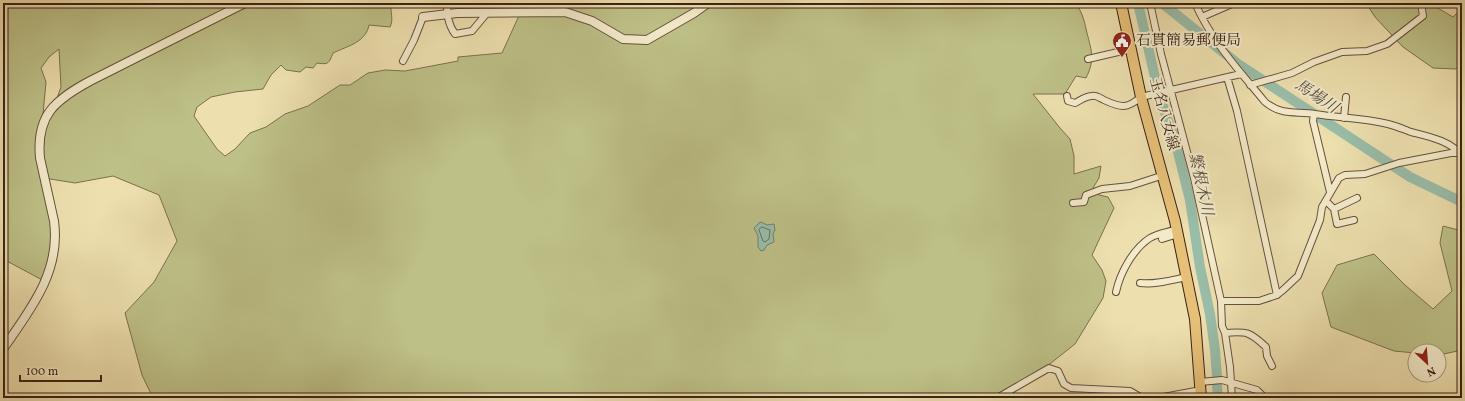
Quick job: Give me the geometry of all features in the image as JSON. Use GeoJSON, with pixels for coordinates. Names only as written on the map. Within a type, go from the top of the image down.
{"type":"FeatureCollection","features":[{"type":"Feature","properties":{"kind":"main road","name":"玉名八女線"},"geometry":{"type":"LineString","coordinates":[[1121,3],[1131,49],[1146,96],[1178,232],[1195,319],[1200,390]]}},
{"type":"Feature","properties":{"kind":"street"},"geometry":{"type":"LineString","coordinates":[[3,349],[36,301],[48,276],[54,254],[55,226],[39,149],[41,132],[52,108],[60,99],[77,88],[245,3]]}},
{"type":"Feature","properties":{"kind":"street"},"geometry":{"type":"LineString","coordinates":[[447,3],[447,14],[450,27],[455,34],[472,31],[486,13]]}},
{"type":"Feature","properties":{"kind":"street"},"geometry":{"type":"LineString","coordinates":[[403,61],[414,40],[423,17],[447,14],[565,12],[592,21],[623,39],[647,40],[694,13],[708,3]]}},
{"type":"Feature","properties":{"kind":"street"},"geometry":{"type":"LineString","coordinates":[[1150,3],[1161,54],[1194,178],[1221,301],[1222,326],[1225,333],[1232,398]]}},
{"type":"Feature","properties":{"kind":"street"},"geometry":{"type":"LineString","coordinates":[[1195,3],[1218,44],[1250,85],[1265,102],[1273,108],[1284,112],[1314,114],[1387,124],[1412,132],[1428,135],[1443,142],[1461,154]]}},
{"type":"Feature","properties":{"kind":"street"},"geometry":{"type":"LineString","coordinates":[[1202,17],[1234,3]]}},
{"type":"Feature","properties":{"kind":"street"},"geometry":{"type":"LineString","coordinates":[[1250,85],[1292,73],[1314,62],[1342,52],[1367,51],[1387,44],[1423,16],[1421,3]]}},
{"type":"Feature","properties":{"kind":"street"},"geometry":{"type":"LineString","coordinates":[[1088,59],[1131,49]]}},
{"type":"Feature","properties":{"kind":"street"},"geometry":{"type":"LineString","coordinates":[[1067,96],[1068,101],[1075,103],[1086,96],[1094,95],[1109,102],[1126,107],[1146,96],[1241,74]]}},
{"type":"Feature","properties":{"kind":"street"},"geometry":{"type":"LineString","coordinates":[[1227,77],[1238,118],[1276,295]]}},
{"type":"Feature","properties":{"kind":"street"},"geometry":{"type":"LineString","coordinates":[[1344,118],[1346,97]]}},
{"type":"Feature","properties":{"kind":"street"},"geometry":{"type":"LineString","coordinates":[[1314,114],[1313,121],[1330,192]]}},
{"type":"Feature","properties":{"kind":"street"},"geometry":{"type":"LineString","coordinates":[[1221,301],[1259,300],[1276,295],[1298,276],[1320,220],[1322,208],[1339,178],[1345,175],[1365,174],[1398,163],[1451,153],[1461,154]]}},
{"type":"Feature","properties":{"kind":"street"},"geometry":{"type":"LineString","coordinates":[[1073,203],[1084,202],[1086,195],[1102,189],[1130,186],[1164,175]]}},
{"type":"Feature","properties":{"kind":"street"},"geometry":{"type":"LineString","coordinates":[[1334,209],[1357,198]]}},
{"type":"Feature","properties":{"kind":"street"},"geometry":{"type":"LineString","coordinates":[[1326,201],[1334,209],[1337,224],[1354,220]]}},
{"type":"Feature","properties":{"kind":"street"},"geometry":{"type":"LineString","coordinates":[[1162,239],[1178,232]]}},
{"type":"Feature","properties":{"kind":"street"},"geometry":{"type":"LineString","coordinates":[[1116,292],[1121,273],[1143,244],[1152,237],[1178,232]]}},
{"type":"Feature","properties":{"kind":"street"},"geometry":{"type":"LineString","coordinates":[[1140,282],[1145,283],[1164,281],[1187,277]]}},
{"type":"Feature","properties":{"kind":"street"},"geometry":{"type":"LineString","coordinates":[[1225,333],[1243,331],[1255,337],[1266,347],[1267,356],[1272,366]]}},
{"type":"Feature","properties":{"kind":"street"},"geometry":{"type":"LineString","coordinates":[[997,398],[1049,368],[1058,371],[1064,384],[1071,388],[1130,391],[1142,398]]}},
{"type":"Feature","properties":{"kind":"street"},"geometry":{"type":"LineString","coordinates":[[1158,398],[1200,390],[1222,380],[1258,390],[1265,398]]}},
{"type":"Feature","properties":{"kind":"green space"},"geometry":{"type":"Polygon","coordinates":[[[3,3],[391,3],[392,21],[390,27],[369,25],[364,36],[356,43],[333,53],[328,62],[324,64],[317,63],[313,68],[306,67],[300,72],[286,70],[281,65],[271,75],[263,89],[235,92],[211,97],[197,107],[194,116],[217,149],[225,156],[235,149],[250,133],[266,127],[285,114],[308,106],[340,85],[350,85],[368,73],[385,70],[405,71],[458,61],[458,57],[502,53],[522,9],[521,3],[1076,3],[1084,19],[1092,54],[1091,65],[1086,78],[1076,76],[1065,94],[1033,94],[1070,139],[1074,156],[1074,174],[1101,166],[1099,178],[1093,188],[1099,195],[1108,197],[1114,208],[1092,255],[1102,270],[1106,281],[1103,298],[1075,344],[1032,378],[997,398],[153,398],[142,375],[125,313],[154,282],[177,241],[159,195],[113,176],[75,183],[44,178],[54,221],[46,282],[3,259],[3,3]],[[59,49],[49,57],[41,68],[46,82],[40,146],[61,87],[59,49]]]}},
{"type":"Feature","properties":{"kind":"green space"},"geometry":{"type":"Polygon","coordinates":[[[1366,3],[1429,3],[1453,17],[1462,8],[1462,63],[1456,69],[1433,68],[1403,47],[1375,17],[1366,3]]]}},
{"type":"Feature","properties":{"kind":"green space"},"geometry":{"type":"Polygon","coordinates":[[[1443,226],[1462,231],[1462,350],[1447,353],[1447,343],[1407,343],[1407,352],[1394,351],[1331,327],[1322,293],[1337,265],[1374,254],[1405,285],[1433,309],[1452,291],[1440,243],[1443,226]]]}},
{"type":"Feature","properties":{"kind":"water"},"geometry":{"type":"Polygon","coordinates":[[[761,222],[767,225],[774,224],[775,230],[773,234],[774,242],[767,245],[764,250],[761,251],[758,247],[758,236],[754,228],[761,222]]]}},
{"type":"Feature","properties":{"kind":"waterway","name":"繁根木川"},"geometry":{"type":"LineString","coordinates":[[1138,3],[1159,95],[1176,144],[1190,200],[1200,267],[1210,314],[1217,376]]}},
{"type":"Feature","properties":{"kind":"waterway","name":"馬場川"},"geometry":{"type":"LineString","coordinates":[[1162,3],[1238,64],[1410,177],[1462,202]]}},
{"type":"Feature","properties":{"kind":"waterway","name":"繁根木川"},"geometry":{"type":"LineString","coordinates":[[1217,385],[1218,398]]}},
{"type":"Feature","properties":{"kind":"place","name":"石貫簡易郵便局"},"geometry":{"type":"Point","coordinates":[1122,58]}}]}
